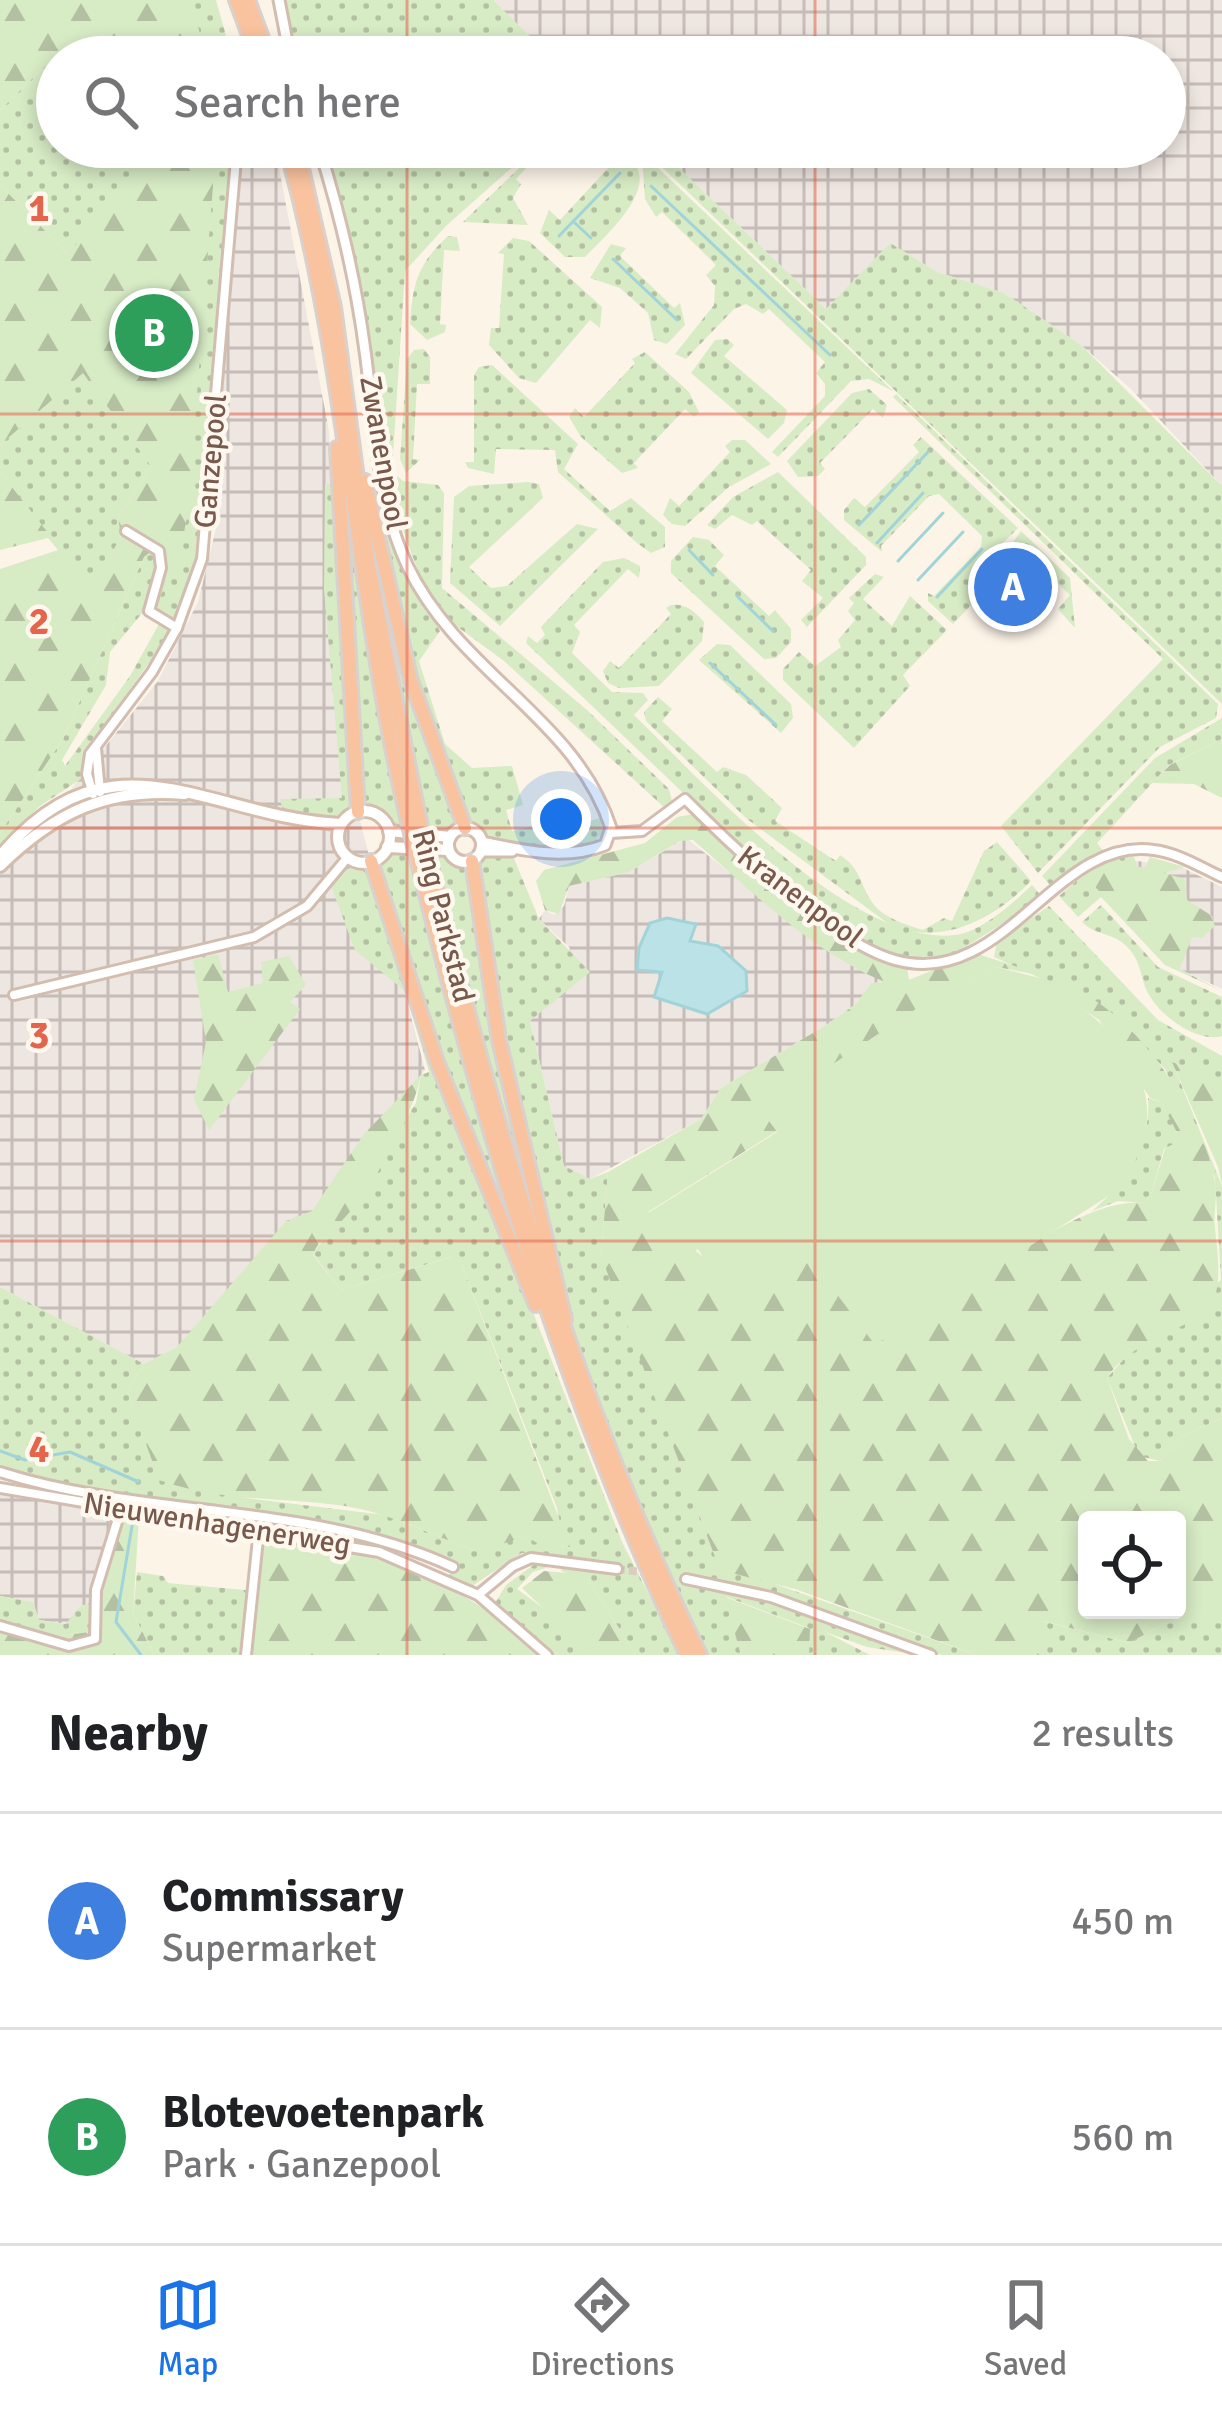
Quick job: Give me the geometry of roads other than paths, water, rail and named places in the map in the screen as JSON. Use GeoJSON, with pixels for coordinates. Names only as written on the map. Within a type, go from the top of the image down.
{"type":"FeatureCollection","features":[{"type":"Feature","properties":{"kind":"highway"},"geometry":{"type":"LineString","coordinates":[[236,0],[249,36]]}},
{"type":"Feature","properties":{"kind":"highway"},"geometry":{"type":"LineString","coordinates":[[248,0],[261,36]]}},
{"type":"Feature","properties":{"kind":"highway","name":"Ring Parkstad"},"geometry":{"type":"LineString","coordinates":[[291,168],[309,236],[335,383],[371,652],[422,854],[503,1149],[567,1358],[613,1491],[687,1655]]}},
{"type":"Feature","properties":{"kind":"highway","name":"Ring Parkstad"},"geometry":{"type":"LineString","coordinates":[[302,168],[332,292],[387,680],[413,818]]}},
{"type":"Feature","properties":{"kind":"highway"},"geometry":{"type":"LineString","coordinates":[[335,383],[358,812]]}},
{"type":"Feature","properties":{"kind":"highway"},"geometry":{"type":"LineString","coordinates":[[349,403],[391,611],[465,828]]}},
{"type":"Feature","properties":{"kind":"highway"},"geometry":{"type":"LineString","coordinates":[[478,851],[499,1040],[567,1358]]}},
{"type":"Feature","properties":{"kind":"highway"},"geometry":{"type":"LineString","coordinates":[[371,862],[437,1062],[524,1281],[567,1358]]}},
{"type":"Feature","properties":{"kind":"highway","name":"Ring Parkstad"},"geometry":{"type":"LineString","coordinates":[[567,1358],[700,1655]]}},
{"type":"Feature","properties":{"kind":"main road"},"geometry":{"type":"LineString","coordinates":[[0,856],[44,814],[97,794],[166,784],[340,830]]}},
{"type":"Feature","properties":{"kind":"main road"},"geometry":{"type":"LineString","coordinates":[[0,866],[40,829],[97,794]]}},
{"type":"Feature","properties":{"kind":"main road"},"geometry":{"type":"LineString","coordinates":[[340,830],[358,812],[378,815],[389,831],[387,847]]}},
{"type":"Feature","properties":{"kind":"main road"},"geometry":{"type":"LineString","coordinates":[[340,830],[347,857],[371,862],[387,847],[449,843],[465,828],[478,851],[458,861],[449,843]]}},
{"type":"Feature","properties":{"kind":"main road"},"geometry":{"type":"LineString","coordinates":[[389,831],[449,843]]}},
{"type":"Feature","properties":{"kind":"street"},"geometry":{"type":"LineString","coordinates":[[279,0],[286,36]]}},
{"type":"Feature","properties":{"kind":"street","name":"Ganzepool"},"geometry":{"type":"LineString","coordinates":[[97,794],[96,746],[177,628],[206,536],[235,168]]}},
{"type":"Feature","properties":{"kind":"street","name":"Zwanenpool"},"geometry":{"type":"LineString","coordinates":[[324,168],[358,303],[382,485],[399,547],[431,608],[468,656],[574,758],[611,832]]}},
{"type":"Feature","properties":{"kind":"street"},"geometry":{"type":"LineString","coordinates":[[126,531],[158,551],[161,568],[149,611],[177,628]]}},
{"type":"Feature","properties":{"kind":"street","name":"Kranenpool"},"geometry":{"type":"LineString","coordinates":[[478,851],[589,850],[605,845],[611,832],[641,831],[685,800],[740,854],[865,947],[917,964],[975,950],[1084,868],[1119,851],[1156,850],[1222,878]]}},
{"type":"Feature","properties":{"kind":"street"},"geometry":{"type":"LineString","coordinates":[[14,995],[254,937],[307,906],[347,857]]}},
{"type":"Feature","properties":{"kind":"street"},"geometry":{"type":"LineString","coordinates":[[0,1472],[55,1486],[359,1533],[454,1567]]}},
{"type":"Feature","properties":{"kind":"street","name":"Nieuwenhagenerweg"},"geometry":{"type":"LineString","coordinates":[[0,1488],[380,1552],[478,1595],[547,1655]]}},
{"type":"Feature","properties":{"kind":"street"},"geometry":{"type":"LineString","coordinates":[[0,1626],[70,1646],[95,1639],[96,1590],[121,1509]]}},
{"type":"Feature","properties":{"kind":"street"},"geometry":{"type":"LineString","coordinates":[[246,1655],[260,1529]]}},
{"type":"Feature","properties":{"kind":"street"},"geometry":{"type":"LineString","coordinates":[[478,1595],[513,1566],[531,1558],[617,1569]]}},
{"type":"Feature","properties":{"kind":"street"},"geometry":{"type":"LineString","coordinates":[[686,1579],[770,1597],[931,1655]]}},
{"type":"Feature","properties":{"kind":"water"},"geometry":{"type":"Polygon","coordinates":[[[667,918],[696,924],[690,941],[718,946],[746,971],[747,991],[707,1014],[654,997],[662,972],[637,970],[639,948],[650,923],[667,918]]]}},
{"type":"Feature","properties":{"kind":"waterway"},"geometry":{"type":"LineString","coordinates":[[559,236],[620,173]]}},
{"type":"Feature","properties":{"kind":"waterway"},"geometry":{"type":"LineString","coordinates":[[651,186],[830,355]]}},
{"type":"Feature","properties":{"kind":"waterway"},"geometry":{"type":"LineString","coordinates":[[575,223],[591,238]]}},
{"type":"Feature","properties":{"kind":"waterway"},"geometry":{"type":"LineString","coordinates":[[613,259],[677,320]]}},
{"type":"Feature","properties":{"kind":"waterway"},"geometry":{"type":"LineString","coordinates":[[859,525],[928,452]]}},
{"type":"Feature","properties":{"kind":"waterway"},"geometry":{"type":"LineString","coordinates":[[877,543],[923,493]]}},
{"type":"Feature","properties":{"kind":"waterway"},"geometry":{"type":"LineString","coordinates":[[898,561],[943,513]]}},
{"type":"Feature","properties":{"kind":"waterway"},"geometry":{"type":"LineString","coordinates":[[918,580],[963,532]]}},
{"type":"Feature","properties":{"kind":"waterway"},"geometry":{"type":"LineString","coordinates":[[937,597],[982,549]]}},
{"type":"Feature","properties":{"kind":"waterway"},"geometry":{"type":"LineString","coordinates":[[689,550],[713,575]]}},
{"type":"Feature","properties":{"kind":"waterway"},"geometry":{"type":"LineString","coordinates":[[737,596],[773,631]]}},
{"type":"Feature","properties":{"kind":"waterway"},"geometry":{"type":"LineString","coordinates":[[710,663],[776,725]]}},
{"type":"Feature","properties":{"kind":"waterway"},"geometry":{"type":"LineString","coordinates":[[0,1451],[25,1460],[70,1452],[139,1482]]}},
{"type":"Feature","properties":{"kind":"waterway"},"geometry":{"type":"LineString","coordinates":[[133,1520],[116,1622],[141,1655]]}},
{"type":"Feature","properties":{"kind":"tunnel"},"geometry":{"type":"LineString","coordinates":[[617,1569],[648,1573]]}},
{"type":"Feature","properties":{"kind":"place","name":"Blotevoetenpark"},"geometry":{"type":"Point","coordinates":[154,333]}},
{"type":"Feature","properties":{"kind":"place","name":"Commissary"},"geometry":{"type":"Point","coordinates":[1013,587]}}]}
